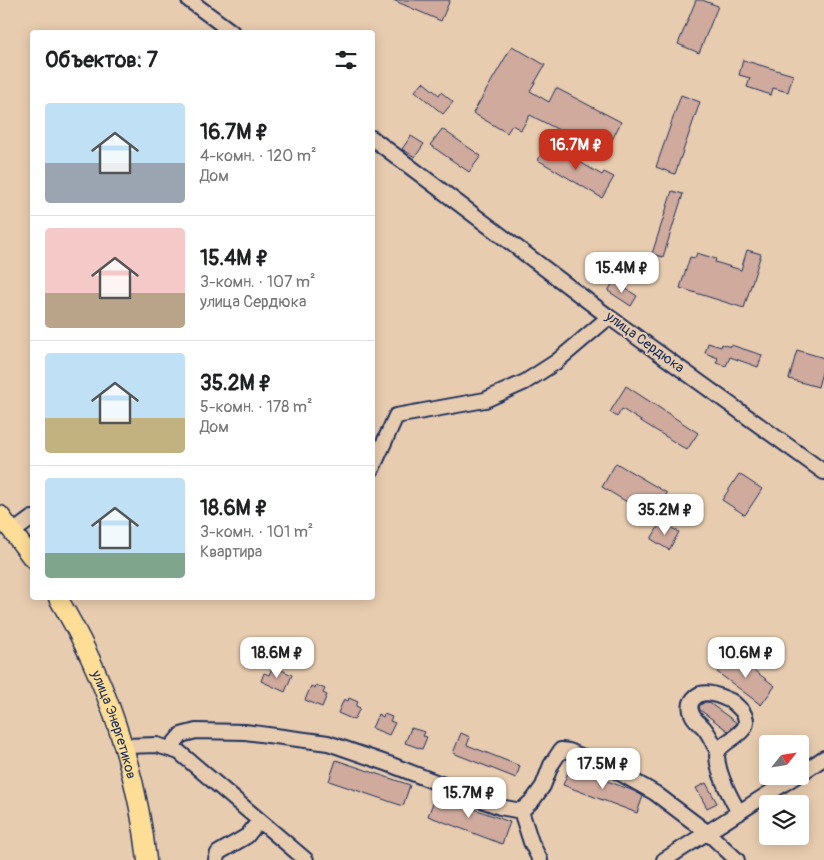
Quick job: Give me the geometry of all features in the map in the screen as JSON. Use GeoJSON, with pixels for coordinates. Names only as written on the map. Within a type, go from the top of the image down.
{"type":"FeatureCollection","features":[{"type":"Feature","properties":{"kind":"main road"},"geometry":{"type":"LineString","coordinates":[[0,515],[30,555]]}},
{"type":"Feature","properties":{"kind":"main road","name":"улица Энергетиков"},"geometry":{"type":"LineString","coordinates":[[59,600],[77,629],[125,746],[144,834],[147,860]]}},
{"type":"Feature","properties":{"kind":"street"},"geometry":{"type":"LineString","coordinates":[[189,0],[229,30]]}},
{"type":"Feature","properties":{"kind":"street","name":"улица Сердюка"},"geometry":{"type":"LineString","coordinates":[[375,140],[609,317],[824,472]]}},
{"type":"Feature","properties":{"kind":"street"},"geometry":{"type":"LineString","coordinates":[[375,462],[396,416],[485,400],[525,382],[556,362],[609,317]]}},
{"type":"Feature","properties":{"kind":"street"},"geometry":{"type":"LineString","coordinates":[[13,532],[30,519]]}},
{"type":"Feature","properties":{"kind":"street"},"geometry":{"type":"LineString","coordinates":[[170,748],[180,735],[196,731],[244,732],[328,743],[390,764],[500,807],[521,811]]}},
{"type":"Feature","properties":{"kind":"street"},"geometry":{"type":"LineString","coordinates":[[125,746],[157,745],[170,748],[189,758],[306,860]]}},
{"type":"Feature","properties":{"kind":"street"},"geometry":{"type":"LineString","coordinates":[[521,811],[533,800],[543,786],[551,765],[561,750],[570,751],[616,771],[655,793],[708,833],[737,860]]}},
{"type":"Feature","properties":{"kind":"street"},"geometry":{"type":"LineString","coordinates":[[718,751],[717,756],[721,774],[739,812]]}},
{"type":"Feature","properties":{"kind":"street"},"geometry":{"type":"LineString","coordinates":[[809,770],[822,763]]}},
{"type":"Feature","properties":{"kind":"street"},"geometry":{"type":"LineString","coordinates":[[664,860],[782,785]]}},
{"type":"Feature","properties":{"kind":"street"},"geometry":{"type":"LineString","coordinates":[[521,811],[531,842],[540,860]]}},
{"type":"Feature","properties":{"kind":"street"},"geometry":{"type":"LineString","coordinates":[[216,860],[218,853],[247,836],[260,821]]}},
{"type":"Feature","properties":{"kind":"building"},"geometry":{"type":"Polygon","coordinates":[[[393,0],[450,0],[441,21],[393,0]]]}},
{"type":"Feature","properties":{"kind":"building"},"geometry":{"type":"Polygon","coordinates":[[[696,0],[702,0],[718,6],[699,53],[678,44],[696,0]]]}},
{"type":"Feature","properties":{"kind":"building"},"geometry":{"type":"Polygon","coordinates":[[[512,46],[545,65],[530,91],[549,102],[556,88],[621,122],[605,154],[530,115],[521,130],[512,125],[507,133],[473,113],[512,46]]]}},
{"type":"Feature","properties":{"kind":"building"},"geometry":{"type":"Polygon","coordinates":[[[743,60],[793,75],[788,92],[773,88],[771,95],[747,87],[750,78],[739,75],[743,60]]]}},
{"type":"Feature","properties":{"kind":"building"},"geometry":{"type":"Polygon","coordinates":[[[423,82],[439,95],[441,92],[453,102],[443,114],[415,91],[423,82]]]}},
{"type":"Feature","properties":{"kind":"building"},"geometry":{"type":"Polygon","coordinates":[[[681,95],[700,102],[675,174],[656,167],[681,95]]]}},
{"type":"Feature","properties":{"kind":"building"},"geometry":{"type":"Polygon","coordinates":[[[442,129],[481,156],[469,172],[430,145],[442,129]]]}},
{"type":"Feature","properties":{"kind":"building"},"geometry":{"type":"Polygon","coordinates":[[[411,136],[424,144],[415,157],[402,149],[411,136]]]}},
{"type":"Feature","properties":{"kind":"building"},"geometry":{"type":"Polygon","coordinates":[[[547,143],[602,175],[604,172],[614,177],[602,198],[538,160],[547,143]]]}},
{"type":"Feature","properties":{"kind":"building"},"geometry":{"type":"Polygon","coordinates":[[[672,191],[683,194],[663,257],[652,254],[672,191]]]}},
{"type":"Feature","properties":{"kind":"building"},"geometry":{"type":"Polygon","coordinates":[[[747,250],[761,254],[744,308],[680,288],[690,257],[695,258],[697,253],[716,259],[715,262],[741,270],[747,250]]]}},
{"type":"Feature","properties":{"kind":"building"},"geometry":{"type":"Polygon","coordinates":[[[614,281],[637,296],[631,306],[608,291],[614,281]]]}},
{"type":"Feature","properties":{"kind":"building"},"geometry":{"type":"Polygon","coordinates":[[[708,343],[721,347],[722,344],[730,347],[731,345],[762,355],[758,367],[730,357],[726,366],[716,363],[718,358],[705,353],[708,343]]]}},
{"type":"Feature","properties":{"kind":"building"},"geometry":{"type":"Polygon","coordinates":[[[797,350],[824,358],[818,387],[789,379],[797,350]]]}},
{"type":"Feature","properties":{"kind":"building"},"geometry":{"type":"Polygon","coordinates":[[[626,386],[698,433],[687,450],[622,409],[617,417],[610,412],[626,386]]]}},
{"type":"Feature","properties":{"kind":"building"},"geometry":{"type":"Polygon","coordinates":[[[616,463],[667,493],[650,523],[639,516],[642,511],[602,487],[616,463]]]}},
{"type":"Feature","properties":{"kind":"building"},"geometry":{"type":"Polygon","coordinates":[[[739,474],[762,489],[745,515],[722,500],[739,474]]]}},
{"type":"Feature","properties":{"kind":"building"},"geometry":{"type":"Polygon","coordinates":[[[661,522],[679,532],[669,550],[651,539],[661,522]]]}},
{"type":"Feature","properties":{"kind":"building"},"geometry":{"type":"Polygon","coordinates":[[[731,653],[775,686],[761,705],[717,672],[731,653]]]}},
{"type":"Feature","properties":{"kind":"building"},"geometry":{"type":"Polygon","coordinates":[[[273,666],[292,675],[285,692],[261,681],[264,673],[269,675],[273,666]]]}},
{"type":"Feature","properties":{"kind":"building"},"geometry":{"type":"Polygon","coordinates":[[[316,685],[325,689],[323,693],[327,695],[322,707],[305,700],[311,686],[315,688],[316,685]]]}},
{"type":"Feature","properties":{"kind":"building"},"geometry":{"type":"Polygon","coordinates":[[[349,698],[358,702],[356,706],[360,708],[354,720],[338,713],[344,699],[348,701],[349,698]]]}},
{"type":"Feature","properties":{"kind":"building"},"geometry":{"type":"Polygon","coordinates":[[[708,702],[737,723],[728,731],[700,710],[699,706],[708,702]]]}},
{"type":"Feature","properties":{"kind":"building"},"geometry":{"type":"Polygon","coordinates":[[[378,714],[383,717],[384,714],[392,717],[390,721],[395,723],[389,735],[372,728],[378,714]]]}},
{"type":"Feature","properties":{"kind":"building"},"geometry":{"type":"Polygon","coordinates":[[[411,728],[425,732],[423,736],[427,737],[422,749],[405,743],[411,728]]]}},
{"type":"Feature","properties":{"kind":"building"},"geometry":{"type":"Polygon","coordinates":[[[461,733],[470,737],[467,745],[520,766],[516,778],[453,753],[461,733]]]}},
{"type":"Feature","properties":{"kind":"building"},"geometry":{"type":"Polygon","coordinates":[[[336,760],[410,785],[403,806],[329,781],[336,760]]]}},
{"type":"Feature","properties":{"kind":"building"},"geometry":{"type":"Polygon","coordinates":[[[570,767],[643,796],[637,813],[563,785],[570,767]]]}},
{"type":"Feature","properties":{"kind":"building"},"geometry":{"type":"Polygon","coordinates":[[[706,783],[717,803],[707,808],[696,788],[706,783]]]}},
{"type":"Feature","properties":{"kind":"building"},"geometry":{"type":"Polygon","coordinates":[[[436,795],[510,822],[502,844],[428,816],[436,795]]]}}]}
